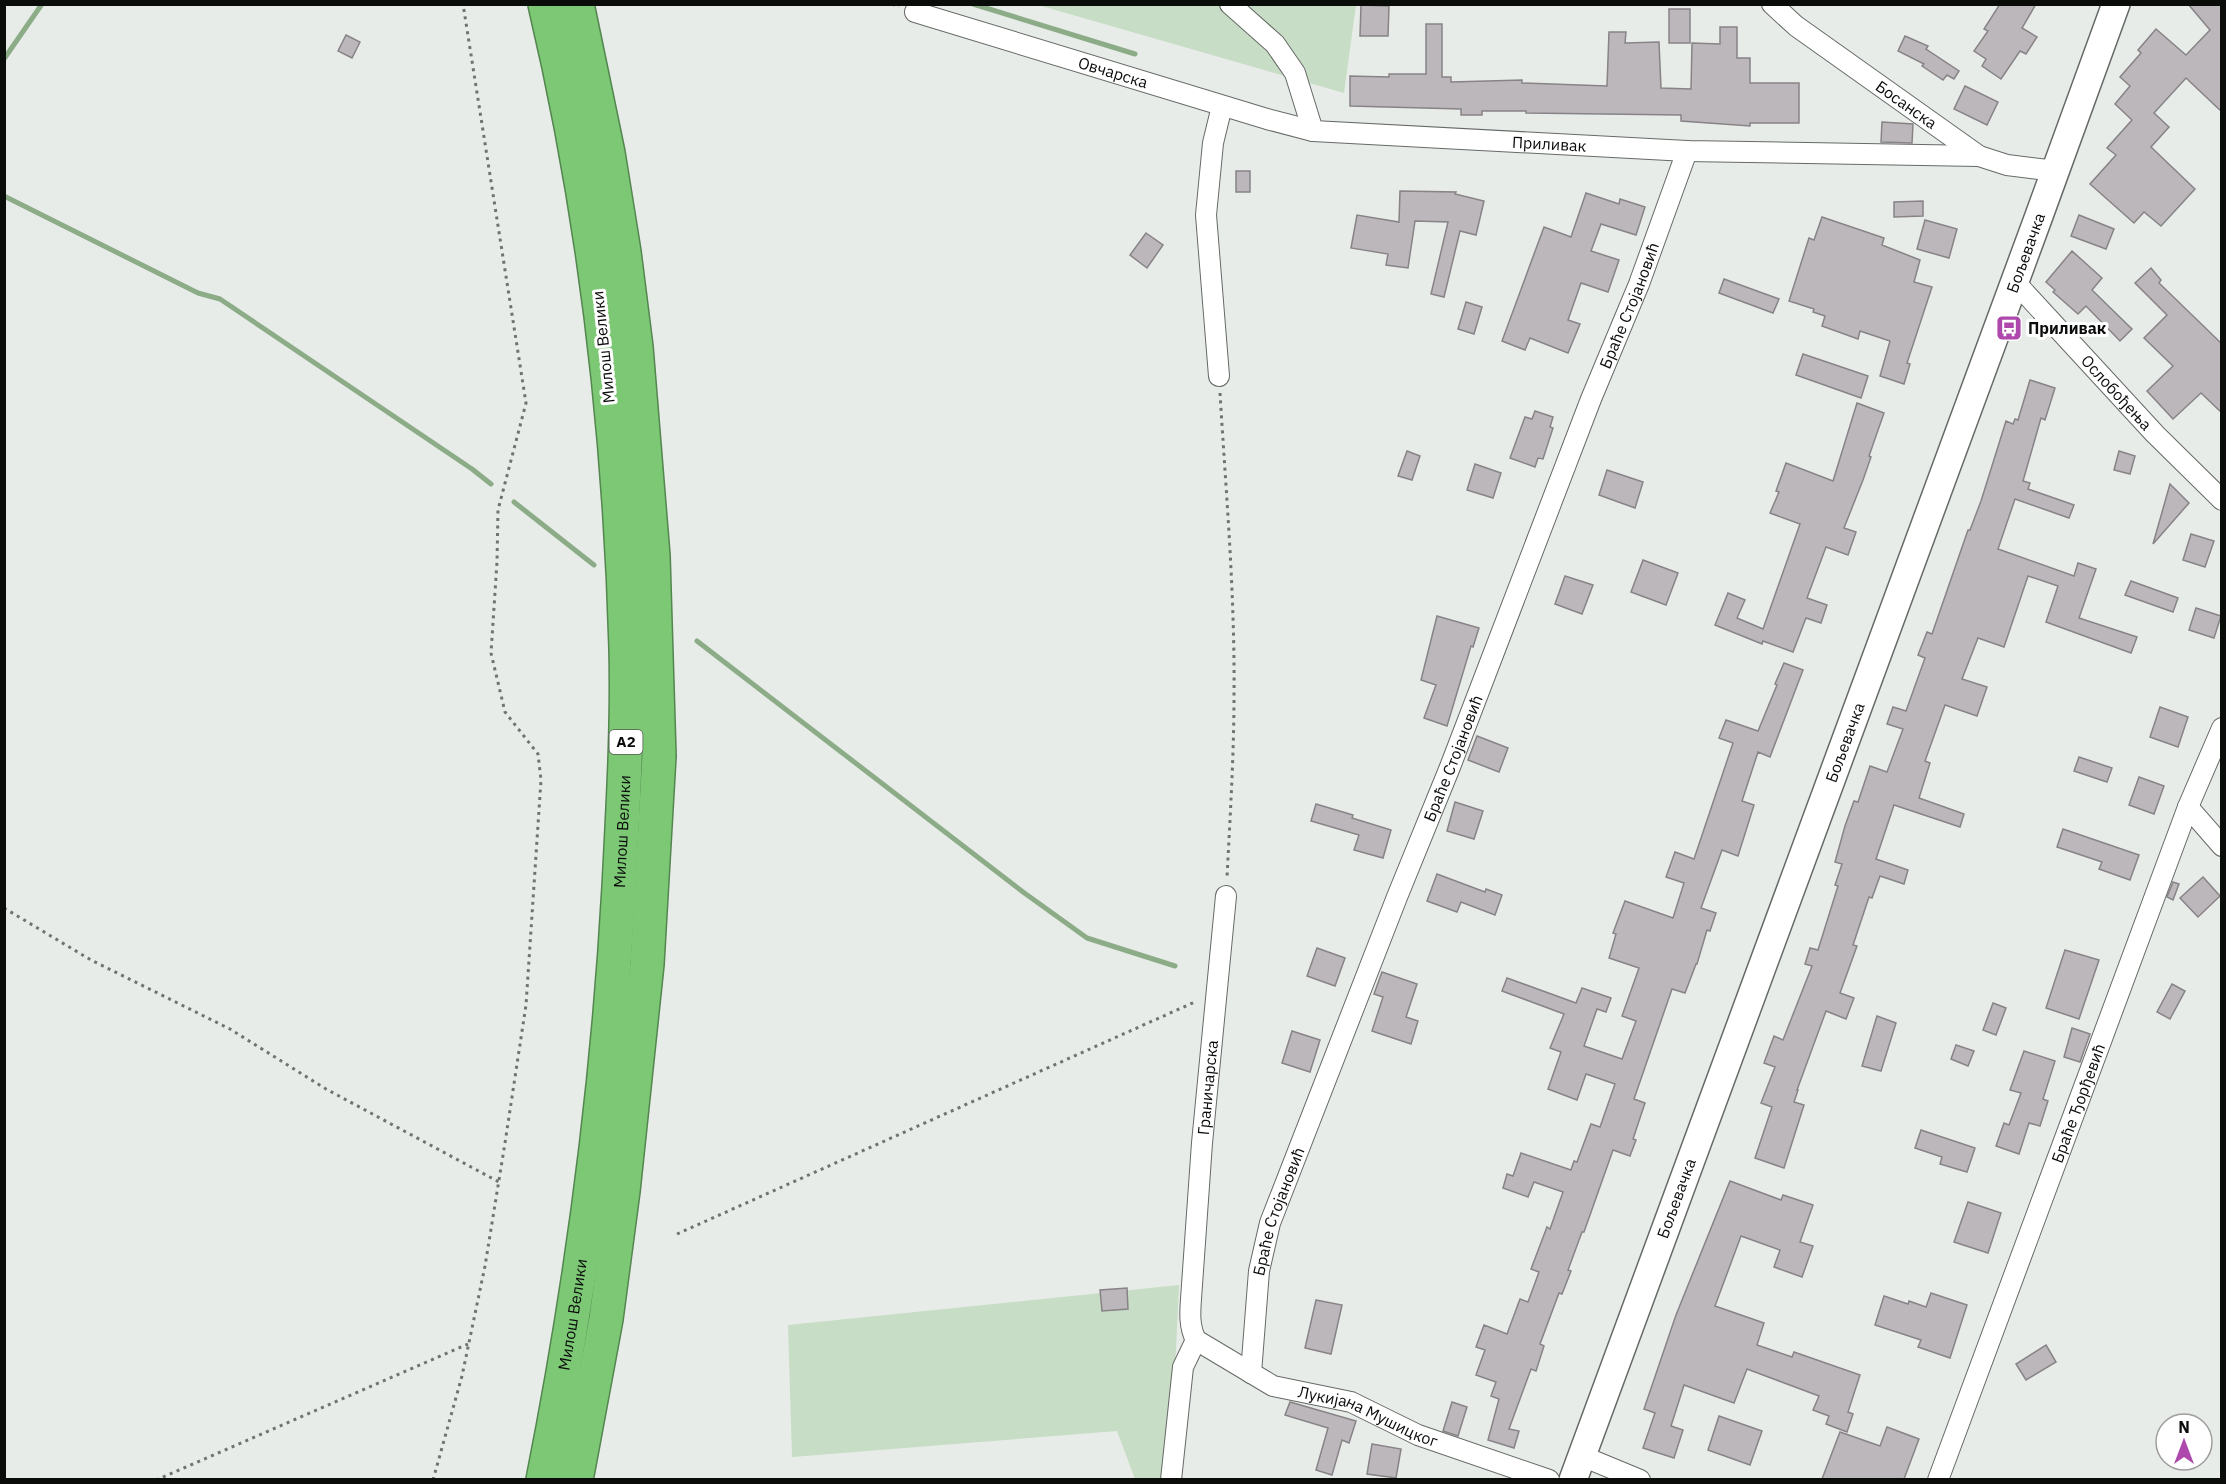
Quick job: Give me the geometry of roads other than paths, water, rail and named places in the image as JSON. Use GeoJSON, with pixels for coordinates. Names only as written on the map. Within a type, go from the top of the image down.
{"type":"FeatureCollection","features":[{"type":"Feature","properties":{"kind":"highway","name":"Милош Велики"},"geometry":{"type":"LineString","coordinates":[[543,1479],[572,1324],[591,1187],[615,962],[626,755],[626,651],[622,554],[605,348],[576,154],[545,4]]}},
{"type":"Feature","properties":{"kind":"highway","name":"Милош Велики"},"geometry":{"type":"LineString","coordinates":[[576,1479],[606,1319],[627,1157],[647,964],[658,756],[653,556],[636,347],[624,252],[609,164],[577,4]]}},
{"type":"Feature","properties":{"kind":"main road","name":"Бољевачка"},"geometry":{"type":"LineString","coordinates":[[1578,1468],[2116,4]]}},
{"type":"Feature","properties":{"kind":"street"},"geometry":{"type":"LineString","coordinates":[[1230,4],[1275,44],[1295,73],[1313,131]]}},
{"type":"Feature","properties":{"kind":"street","name":"Босанска"},"geometry":{"type":"LineString","coordinates":[[1772,4],[1796,26],[1979,156],[2007,165],[2056,171]]}},
{"type":"Feature","properties":{"kind":"street","name":"Овчарска"},"geometry":{"type":"LineString","coordinates":[[915,12],[1222,106],[1313,131]]}},
{"type":"Feature","properties":{"kind":"street"},"geometry":{"type":"LineString","coordinates":[[1219,376],[1206,215],[1213,143],[1222,106]]}},
{"type":"Feature","properties":{"kind":"street","name":"Приливак"},"geometry":{"type":"LineString","coordinates":[[1313,131],[1687,151],[1979,156]]}},
{"type":"Feature","properties":{"kind":"street","name":"Браће Стојановић"},"geometry":{"type":"LineString","coordinates":[[1251,1373],[1259,1271],[1270,1224],[1384,929],[1450,767],[1587,410],[1639,284],[1687,151]]}},
{"type":"Feature","properties":{"kind":"street","name":"Ослобођења"},"geometry":{"type":"LineString","coordinates":[[2015,282],[2147,425],[2222,500]]}},
{"type":"Feature","properties":{"kind":"street","name":"Браће Ђорђевић"},"geometry":{"type":"LineString","coordinates":[[1938,1479],[2188,807],[2222,728]]}},
{"type":"Feature","properties":{"kind":"street"},"geometry":{"type":"LineString","coordinates":[[2188,807],[2222,846]]}},
{"type":"Feature","properties":{"kind":"street","name":"Граничарска"},"geometry":{"type":"LineString","coordinates":[[1196,1340],[1192,1334],[1190,1319],[1191,1299],[1202,1143],[1226,896]]}},
{"type":"Feature","properties":{"kind":"street"},"geometry":{"type":"LineString","coordinates":[[1171,1479],[1183,1367],[1196,1340]]}},
{"type":"Feature","properties":{"kind":"street","name":"Лукијана Мушицког"},"geometry":{"type":"LineString","coordinates":[[1196,1340],[1273,1386],[1351,1402],[1418,1435],[1549,1479]]}},
{"type":"Feature","properties":{"kind":"street"},"geometry":{"type":"LineString","coordinates":[[1578,1468],[1640,1479]]}},
{"type":"Feature","properties":{"kind":"waterway"},"geometry":{"type":"LineString","coordinates":[[4,59],[42,4]]}},
{"type":"Feature","properties":{"kind":"waterway"},"geometry":{"type":"LineString","coordinates":[[973,4],[1135,54]]}},
{"type":"Feature","properties":{"kind":"waterway"},"geometry":{"type":"LineString","coordinates":[[4,196],[198,293],[220,299],[491,484]]}},
{"type":"Feature","properties":{"kind":"waterway"},"geometry":{"type":"LineString","coordinates":[[514,502],[594,565]]}},
{"type":"Feature","properties":{"kind":"waterway"},"geometry":{"type":"LineString","coordinates":[[697,641],[1023,892],[1087,938],[1175,966]]}},
{"type":"Feature","properties":{"kind":"place","name":"Приливак"},"geometry":{"type":"Point","coordinates":[2009,328]}}]}
